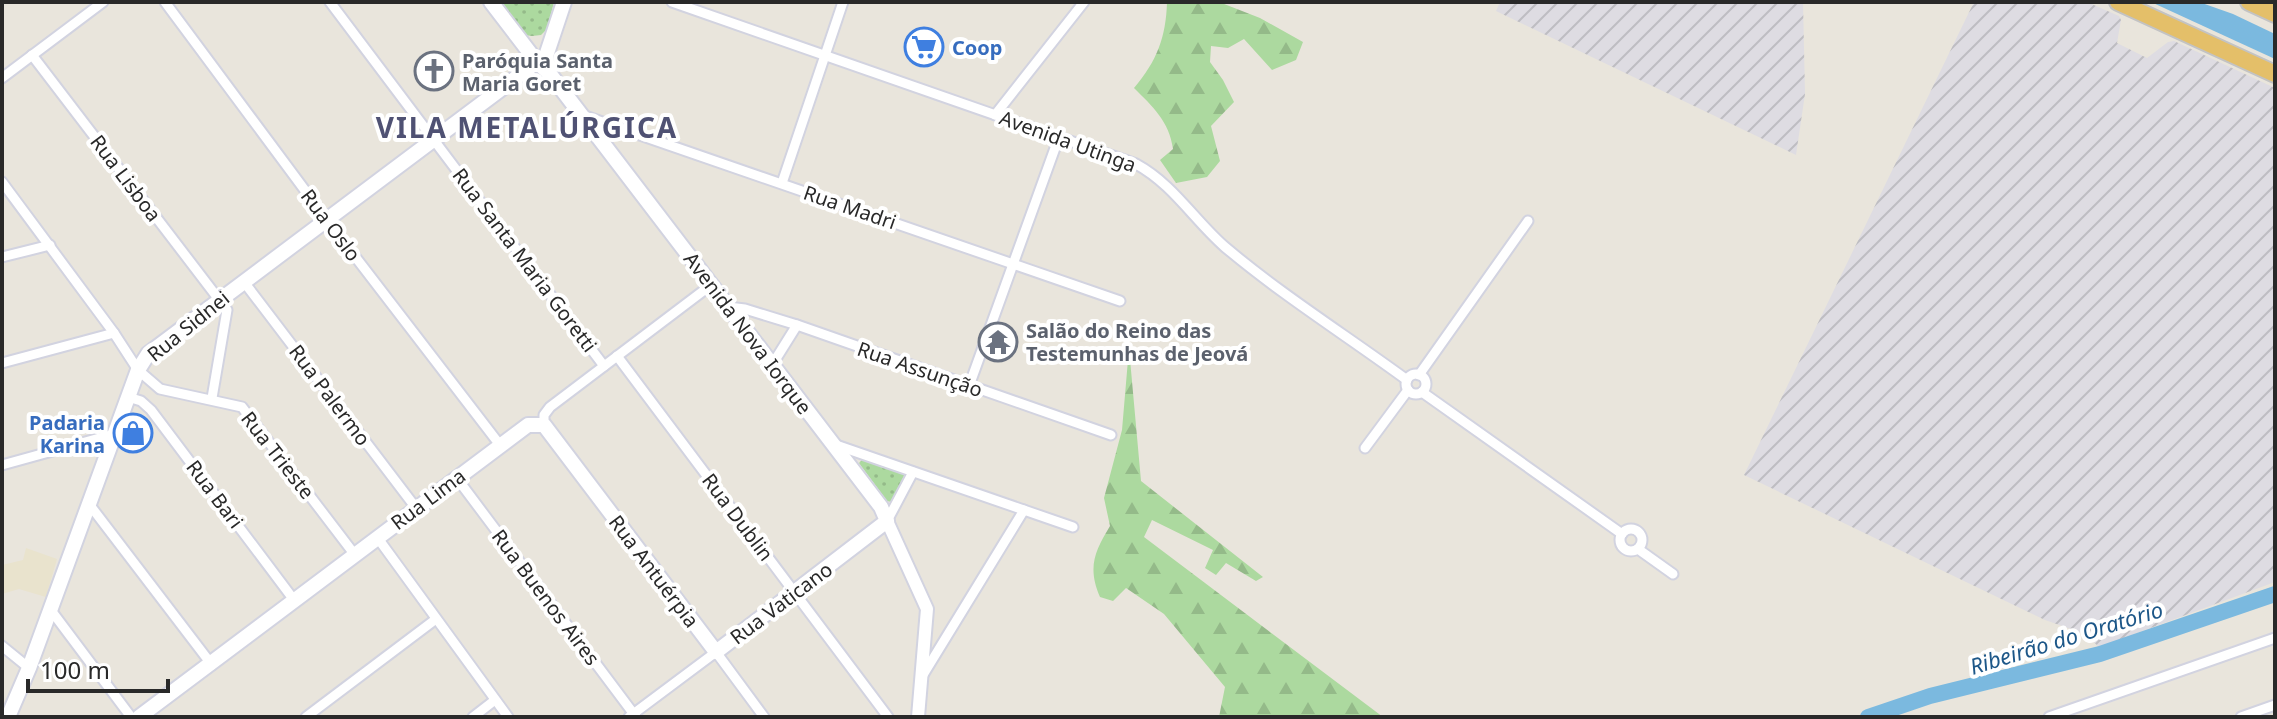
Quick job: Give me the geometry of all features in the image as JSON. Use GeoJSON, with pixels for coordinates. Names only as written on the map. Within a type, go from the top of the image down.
{"type":"FeatureCollection","features":[{"type":"Feature","properties":{"kind":"highway"},"geometry":{"type":"LineString","coordinates":[[2118,2],[2275,74]]}},
{"type":"Feature","properties":{"kind":"highway"},"geometry":{"type":"LineString","coordinates":[[2249,2],[2275,14]]}},
{"type":"Feature","properties":{"kind":"main road","name":"Avenida Nova Iorque"},"geometry":{"type":"LineString","coordinates":[[491,2],[537,62],[550,74],[881,507],[887,521]]}},
{"type":"Feature","properties":{"kind":"main road"},"geometry":{"type":"LineString","coordinates":[[550,74],[545,60],[564,2]]}},
{"type":"Feature","properties":{"kind":"main road"},"geometry":{"type":"LineString","coordinates":[[519,38],[530,41],[541,39],[556,25]]}},
{"type":"Feature","properties":{"kind":"main road","name":"Rua Sidnei"},"geometry":{"type":"LineString","coordinates":[[8,717],[29,668],[138,370],[154,349],[537,62]]}},
{"type":"Feature","properties":{"kind":"main road","name":"Rua Lima"},"geometry":{"type":"LineString","coordinates":[[139,717],[524,427],[544,425]]}},
{"type":"Feature","properties":{"kind":"main road","name":"Rua Antuérpia"},"geometry":{"type":"LineString","coordinates":[[544,425],[716,652]]}},
{"type":"Feature","properties":{"kind":"main road","name":"Rua Vaticano"},"geometry":{"type":"LineString","coordinates":[[716,652],[887,521]]}},
{"type":"Feature","properties":{"kind":"street"},"geometry":{"type":"LineString","coordinates":[[2,78],[103,2]]}},
{"type":"Feature","properties":{"kind":"street","name":"Rua Oslo"},"geometry":{"type":"LineString","coordinates":[[165,2],[500,445]]}},
{"type":"Feature","properties":{"kind":"street","name":"Rua Santa Maria Goretti"},"geometry":{"type":"LineString","coordinates":[[330,2],[604,366]]}},
{"type":"Feature","properties":{"kind":"street","name":"Avenida Utinga"},"geometry":{"type":"LineString","coordinates":[[672,2],[1148,170],[1236,256],[1408,385]]}},
{"type":"Feature","properties":{"kind":"street"},"geometry":{"type":"LineString","coordinates":[[782,183],[843,2]]}},
{"type":"Feature","properties":{"kind":"street"},"geometry":{"type":"LineString","coordinates":[[995,115],[1084,2]]}},
{"type":"Feature","properties":{"kind":"street","name":"Rua Lisboa"},"geometry":{"type":"LineString","coordinates":[[32,55],[220,300]]}},
{"type":"Feature","properties":{"kind":"street","name":"Rua Madri"},"geometry":{"type":"LineString","coordinates":[[580,114],[1120,301]]}},
{"type":"Feature","properties":{"kind":"street"},"geometry":{"type":"LineString","coordinates":[[969,386],[1059,137]]}},
{"type":"Feature","properties":{"kind":"street"},"geometry":{"type":"LineString","coordinates":[[2,182],[138,370],[160,389],[146,404],[128,397]]}},
{"type":"Feature","properties":{"kind":"street"},"geometry":{"type":"LineString","coordinates":[[1365,448],[1414,375],[1419,375],[1528,221]]}},
{"type":"Feature","properties":{"kind":"street"},"geometry":{"type":"LineString","coordinates":[[2,257],[50,245]]}},
{"type":"Feature","properties":{"kind":"street","name":"Rua Palermo"},"geometry":{"type":"LineString","coordinates":[[244,282],[416,508]]}},
{"type":"Feature","properties":{"kind":"street"},"geometry":{"type":"LineString","coordinates":[[544,425],[544,415],[550,407],[711,285]]}},
{"type":"Feature","properties":{"kind":"street"},"geometry":{"type":"LineString","coordinates":[[212,398],[227,310],[220,300]]}},
{"type":"Feature","properties":{"kind":"street","name":"Rua Assunção"},"geometry":{"type":"LineString","coordinates":[[728,307],[797,325],[1111,435]]}},
{"type":"Feature","properties":{"kind":"street"},"geometry":{"type":"LineString","coordinates":[[772,365],[797,325]]}},
{"type":"Feature","properties":{"kind":"street"},"geometry":{"type":"LineString","coordinates":[[2,363],[114,333]]}},
{"type":"Feature","properties":{"kind":"street","name":"Rua Dublin"},"geometry":{"type":"LineString","coordinates":[[617,356],[888,717]]}},
{"type":"Feature","properties":{"kind":"street"},"geometry":{"type":"LineString","coordinates":[[1419,375],[1426,384],[1422,392]]}},
{"type":"Feature","properties":{"kind":"street"},"geometry":{"type":"LineString","coordinates":[[1408,385],[1413,394],[1422,392],[1622,534]]}},
{"type":"Feature","properties":{"kind":"street","name":"Rua Trieste"},"geometry":{"type":"LineString","coordinates":[[160,389],[242,407],[355,555]]}},
{"type":"Feature","properties":{"kind":"street","name":"Rua Bari"},"geometry":{"type":"LineString","coordinates":[[146,404],[294,600]]}},
{"type":"Feature","properties":{"kind":"street"},"geometry":{"type":"LineString","coordinates":[[2,465],[114,434]]}},
{"type":"Feature","properties":{"kind":"street"},"geometry":{"type":"LineString","coordinates":[[832,443],[1073,527]]}},
{"type":"Feature","properties":{"kind":"street","name":"Rua Vaticano"},"geometry":{"type":"LineString","coordinates":[[887,521],[913,472]]}},
{"type":"Feature","properties":{"kind":"street","name":"Rua Buenos Aires"},"geometry":{"type":"LineString","coordinates":[[456,477],[633,716]]}},
{"type":"Feature","properties":{"kind":"street"},"geometry":{"type":"LineString","coordinates":[[89,504],[212,665]]}},
{"type":"Feature","properties":{"kind":"street"},"geometry":{"type":"LineString","coordinates":[[918,717],[920,681],[1024,510]]}},
{"type":"Feature","properties":{"kind":"street","name":"Avenida Nova Iorque"},"geometry":{"type":"LineString","coordinates":[[887,521],[926,603],[928,620],[920,681]]}},
{"type":"Feature","properties":{"kind":"street"},"geometry":{"type":"LineString","coordinates":[[1628,529],[1639,532],[1642,539],[1638,549],[1632,552],[1622,547],[1622,534],[1628,529]]}},
{"type":"Feature","properties":{"kind":"street"},"geometry":{"type":"LineString","coordinates":[[377,537],[508,717]]}},
{"type":"Feature","properties":{"kind":"street"},"geometry":{"type":"LineString","coordinates":[[1638,549],[1673,574]]}},
{"type":"Feature","properties":{"kind":"street"},"geometry":{"type":"LineString","coordinates":[[50,609],[131,717]]}},
{"type":"Feature","properties":{"kind":"street"},"geometry":{"type":"LineString","coordinates":[[306,717],[436,619]]}},
{"type":"Feature","properties":{"kind":"street"},"geometry":{"type":"LineString","coordinates":[[2049,717],[2275,638]]}},
{"type":"Feature","properties":{"kind":"street"},"geometry":{"type":"LineString","coordinates":[[2,646],[29,668]]}},
{"type":"Feature","properties":{"kind":"street","name":"Rua Vaticano"},"geometry":{"type":"LineString","coordinates":[[633,716],[716,652]]}},
{"type":"Feature","properties":{"kind":"street","name":"Rua Antuérpia"},"geometry":{"type":"LineString","coordinates":[[716,652],[764,717]]}},
{"type":"Feature","properties":{"kind":"street"},"geometry":{"type":"LineString","coordinates":[[473,717],[495,700]]}},
{"type":"Feature","properties":{"kind":"street"},"geometry":{"type":"LineString","coordinates":[[2241,717],[2275,705]]}},
{"type":"Feature","properties":{"kind":"shaded area"},"geometry":{"type":"Polygon","coordinates":[[[1500,2],[1803,2],[1805,94],[1796,155],[1496,11],[1500,2]]]}},
{"type":"Feature","properties":{"kind":"shaded area"},"geometry":{"type":"Polygon","coordinates":[[[1974,2],[2087,2],[2119,16],[2117,43],[2147,58],[2174,41],[2275,88],[2275,582],[2099,647],[2085,634],[2045,620],[1744,475],[1974,2]]]}},
{"type":"Feature","properties":{"kind":"shaded area"},"geometry":{"type":"Polygon","coordinates":[[[26,548],[57,559],[46,597],[19,589],[2,594],[2,565],[23,560],[26,548]]]}},
{"type":"Feature","properties":{"kind":"green space"},"geometry":{"type":"Polygon","coordinates":[[[498,2],[554,2],[547,29],[541,35],[532,36],[524,35],[498,2]]]}},
{"type":"Feature","properties":{"kind":"green space"},"geometry":{"type":"Polygon","coordinates":[[[1167,2],[1219,2],[1260,18],[1303,42],[1296,60],[1272,70],[1244,39],[1228,48],[1211,46],[1210,62],[1234,102],[1211,126],[1220,161],[1207,177],[1176,183],[1160,160],[1173,149],[1168,130],[1154,108],[1134,88],[1159,48],[1167,2]]]}},
{"type":"Feature","properties":{"kind":"green space"},"geometry":{"type":"Polygon","coordinates":[[[1129,348],[1141,481],[1263,577],[1256,581],[1226,563],[1216,575],[1205,568],[1213,550],[1152,520],[1144,537],[1383,717],[1219,717],[1225,687],[1164,614],[1126,588],[1113,601],[1100,597],[1093,568],[1100,543],[1110,526],[1104,498],[1122,430],[1129,348]]]}},
{"type":"Feature","properties":{"kind":"green space"},"geometry":{"type":"Polygon","coordinates":[[[863,459],[905,474],[892,502],[887,501],[859,463],[863,459]]]}},
{"type":"Feature","properties":{"kind":"water"},"geometry":{"type":"Polygon","coordinates":[[[2151,2],[2199,2],[2233,14],[2275,34],[2275,59],[2151,2]]]}},
{"type":"Feature","properties":{"kind":"waterway","name":"Ribeirão do Oratório"},"geometry":{"type":"LineString","coordinates":[[1868,717],[1930,696],[2100,654],[2275,594]]}},
{"type":"Feature","properties":{"kind":"place","name":"Coop"},"geometry":{"type":"Point","coordinates":[924,47]}},
{"type":"Feature","properties":{"kind":"place","name":"Paróquia Santa Maria Goret"},"geometry":{"type":"Point","coordinates":[434,71]}},
{"type":"Feature","properties":{"kind":"place","name":"Salão do Reino das Testemunhas de Jeová"},"geometry":{"type":"Point","coordinates":[998,342]}},
{"type":"Feature","properties":{"kind":"place","name":"Padaria Karina"},"geometry":{"type":"Point","coordinates":[133,433]}},
{"type":"Feature","properties":{"kind":"district","name":"VILA METALÚRGICA"},"geometry":{"type":"Point","coordinates":[527,127]}}]}
